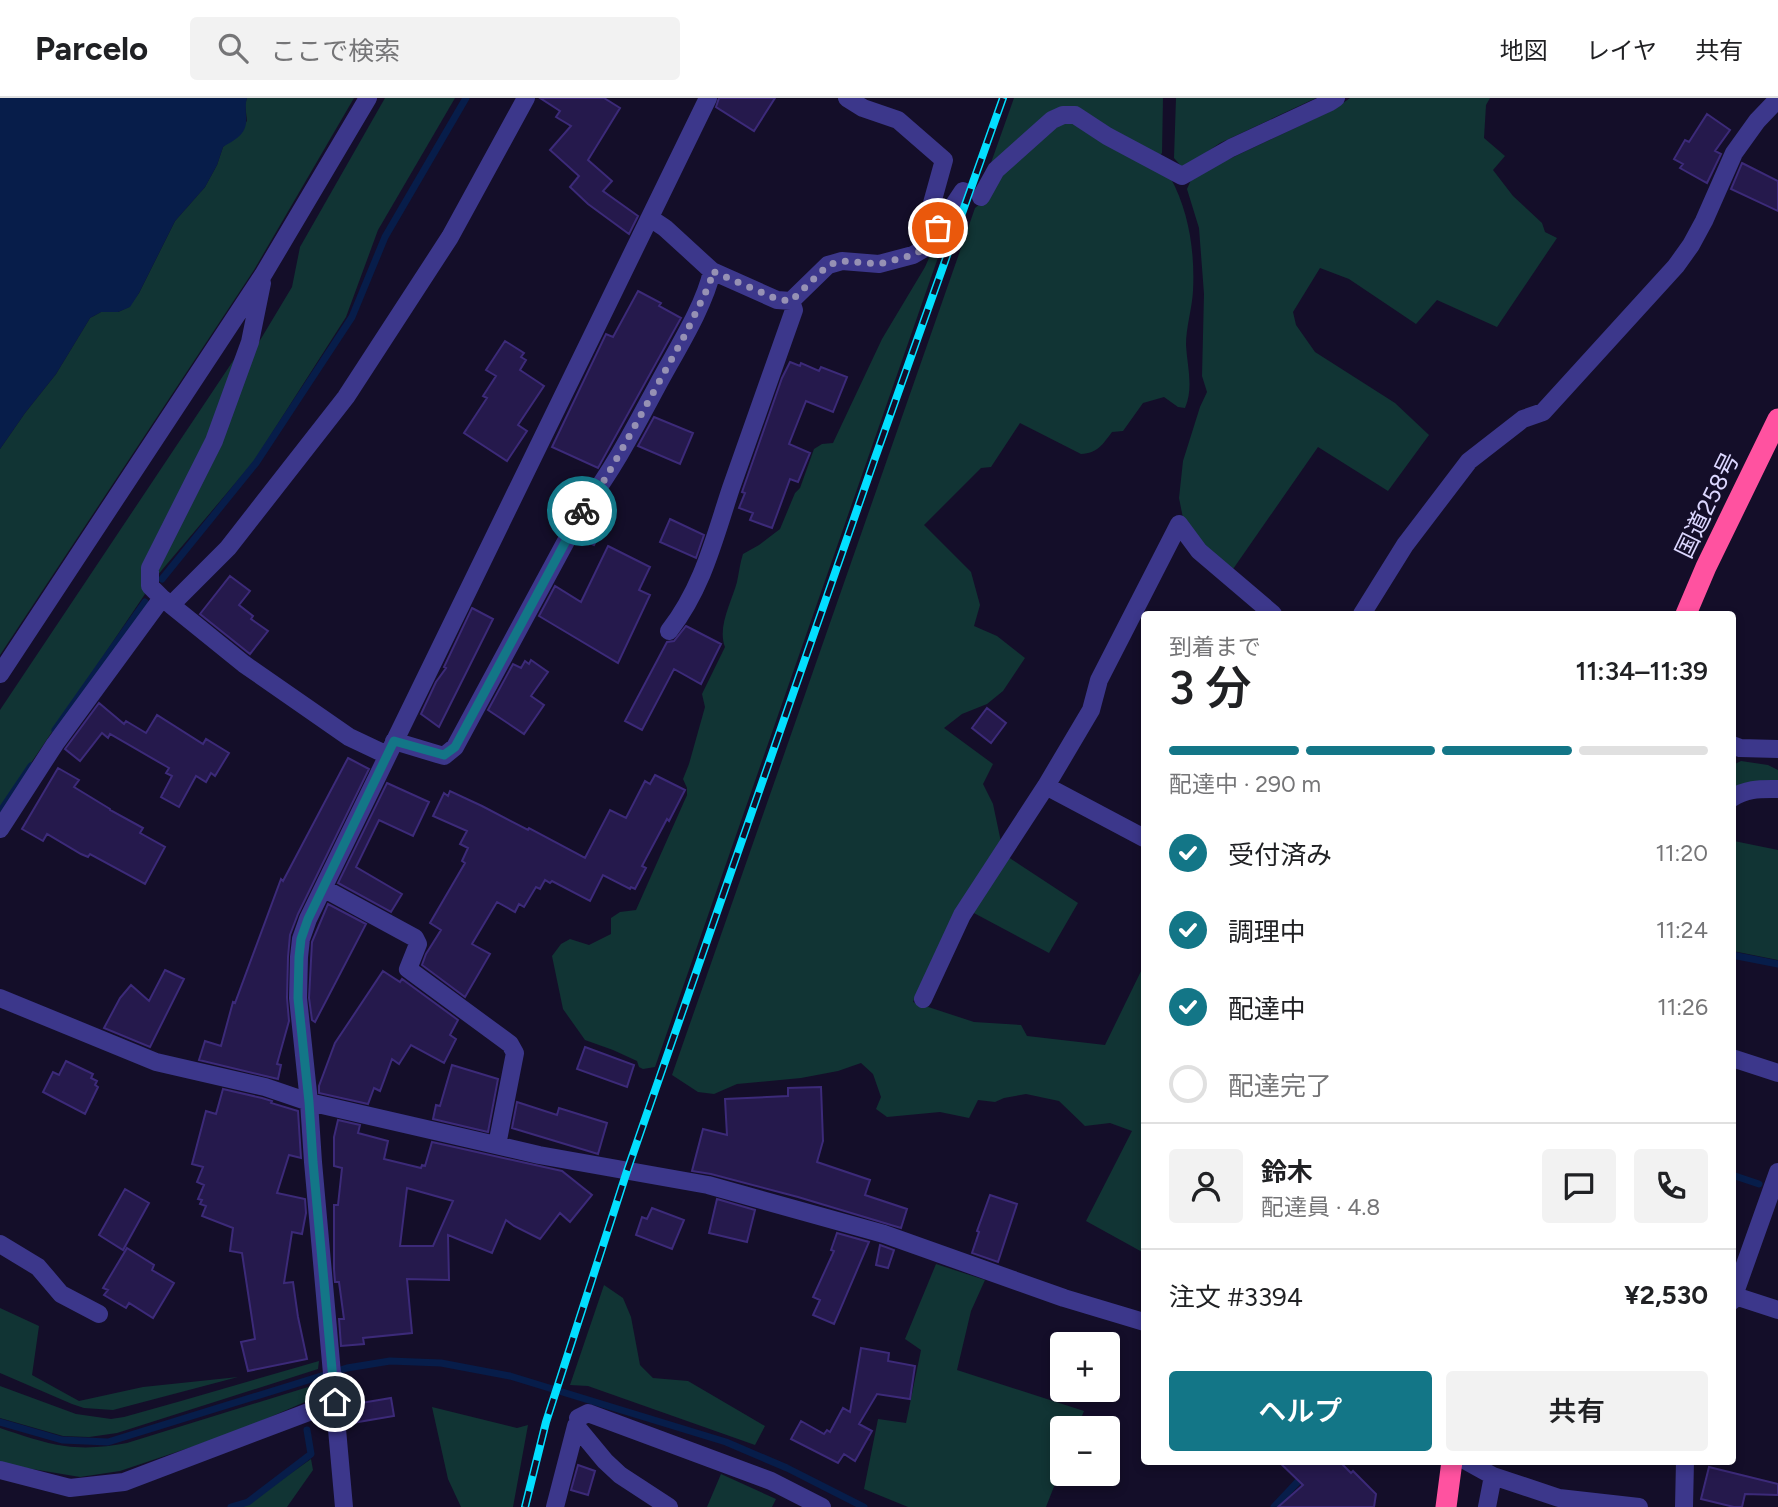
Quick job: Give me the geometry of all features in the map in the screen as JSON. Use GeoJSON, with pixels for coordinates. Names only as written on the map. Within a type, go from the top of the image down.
{"type":"FeatureCollection","features":[{"type":"Feature","properties":{"kind":"highway","name":"国道258号"},"geometry":{"type":"LineString","coordinates":[[1687,611],[1778,418]]}},
{"type":"Feature","properties":{"kind":"highway"},"geometry":{"type":"LineString","coordinates":[[1447,1498],[1451,1465]]}},
{"type":"Feature","properties":{"kind":"street"},"geometry":{"type":"LineString","coordinates":[[0,674],[263,275],[368,98]]}},
{"type":"Feature","properties":{"kind":"street"},"geometry":{"type":"LineString","coordinates":[[0,829],[55,744],[166,601],[228,548],[346,397],[450,237],[526,98]]}},
{"type":"Feature","properties":{"kind":"street"},"geometry":{"type":"LineString","coordinates":[[344,1507],[298,998],[301,939],[323,888],[708,98]]}},
{"type":"Feature","properties":{"kind":"street"},"geometry":{"type":"LineString","coordinates":[[847,98],[863,108],[898,120],[944,160],[924,232],[926,246]]}},
{"type":"Feature","properties":{"kind":"street"},"geometry":{"type":"LineString","coordinates":[[981,197],[996,170],[1052,120],[1063,115],[1075,115],[1107,136],[1181,176],[1231,148],[1336,98]]}},
{"type":"Feature","properties":{"kind":"street"},"geometry":{"type":"LineString","coordinates":[[1364,611],[1405,545],[1469,461],[1523,419],[1543,412],[1676,266],[1704,221],[1734,153],[1757,121],[1778,99]]}},
{"type":"Feature","properties":{"kind":"street"},"geometry":{"type":"LineString","coordinates":[[791,301],[828,265],[842,261],[879,264],[913,255],[926,246],[963,191]]}},
{"type":"Feature","properties":{"kind":"street"},"geometry":{"type":"LineString","coordinates":[[650,218],[712,271],[777,299],[791,301]]}},
{"type":"Feature","properties":{"kind":"street"},"geometry":{"type":"LineString","coordinates":[[263,275],[250,342],[214,441],[150,568],[149,586],[244,664],[349,737],[391,748],[444,755],[455,747],[585,506],[620,453],[686,333],[710,283],[712,271]]}},
{"type":"Feature","properties":{"kind":"street"},"geometry":{"type":"LineString","coordinates":[[669,631],[682,614],[708,562],[730,491],[794,310],[791,301]]}},
{"type":"Feature","properties":{"kind":"street"},"geometry":{"type":"LineString","coordinates":[[923,999],[962,915],[1091,710],[1100,680],[1179,524],[1199,551],[1269,611]]}},
{"type":"Feature","properties":{"kind":"street"},"geometry":{"type":"LineString","coordinates":[[1736,746],[1778,749]]}},
{"type":"Feature","properties":{"kind":"street"},"geometry":{"type":"LineString","coordinates":[[1045,786],[1141,836]]}},
{"type":"Feature","properties":{"kind":"street"},"geometry":{"type":"LineString","coordinates":[[1736,795],[1748,790],[1778,789]]}},
{"type":"Feature","properties":{"kind":"street"},"geometry":{"type":"LineString","coordinates":[[323,888],[415,938],[418,944],[408,969],[510,1044],[515,1053],[497,1145]]}},
{"type":"Feature","properties":{"kind":"street"},"geometry":{"type":"LineString","coordinates":[[0,998],[156,1062],[265,1087],[309,1102],[497,1145],[708,1185],[884,1234],[1064,1298],[1141,1321]]}},
{"type":"Feature","properties":{"kind":"street"},"geometry":{"type":"LineString","coordinates":[[1736,1059],[1778,1073]]}},
{"type":"Feature","properties":{"kind":"street"},"geometry":{"type":"LineString","coordinates":[[1736,1289],[1778,1172]]}},
{"type":"Feature","properties":{"kind":"street"},"geometry":{"type":"LineString","coordinates":[[0,1244],[38,1267],[61,1294],[99,1314]]}},
{"type":"Feature","properties":{"kind":"street"},"geometry":{"type":"LineString","coordinates":[[1736,1298],[1778,1310]]}},
{"type":"Feature","properties":{"kind":"street"},"geometry":{"type":"LineString","coordinates":[[0,1470],[70,1488],[124,1482],[334,1396]]}},
{"type":"Feature","properties":{"kind":"street"},"geometry":{"type":"LineString","coordinates":[[578,1418],[588,1413],[771,1481],[822,1507]]}},
{"type":"Feature","properties":{"kind":"street"},"geometry":{"type":"LineString","coordinates":[[555,1507],[576,1426],[620,1475],[668,1507]]}},
{"type":"Feature","properties":{"kind":"street"},"geometry":{"type":"LineString","coordinates":[[1474,1465],[1493,1476],[1558,1503],[1639,1507]]}},
{"type":"Feature","properties":{"kind":"street"},"geometry":{"type":"LineString","coordinates":[[1684,1507],[1685,1465]]}},
{"type":"Feature","properties":{"kind":"street"},"geometry":{"type":"LineString","coordinates":[[1487,1507],[1493,1476]]}},
{"type":"Feature","properties":{"kind":"green space"},"geometry":{"type":"Polygon","coordinates":[[[247,98],[354,98],[254,270],[0,655],[0,449],[56,374],[90,318],[101,312],[118,312],[129,307],[139,293],[175,221],[205,187],[223,147],[247,121],[247,98]]]}},
{"type":"Feature","properties":{"kind":"green space"},"geometry":{"type":"Polygon","coordinates":[[[385,98],[455,98],[378,230],[346,317],[254,461],[156,577],[156,569],[259,342],[292,287],[300,247],[385,98]]]}},
{"type":"Feature","properties":{"kind":"green space"},"geometry":{"type":"Polygon","coordinates":[[[1014,98],[1163,98],[1162,153],[1158,157],[1073,108],[987,174],[1014,98]]]}},
{"type":"Feature","properties":{"kind":"green space"},"geometry":{"type":"Polygon","coordinates":[[[1176,98],[1316,98],[1220,143],[1185,167],[1174,158],[1176,98]]]}},
{"type":"Feature","properties":{"kind":"green space"},"geometry":{"type":"Polygon","coordinates":[[[1350,98],[1490,98],[1486,105],[1484,138],[1505,156],[1493,170],[1513,196],[1542,223],[1545,232],[1557,238],[1497,327],[1437,300],[1416,324],[1349,279],[1320,268],[1293,312],[1296,325],[1315,352],[1395,403],[1429,435],[1388,491],[1318,447],[1231,572],[1203,545],[1183,518],[1179,498],[1183,461],[1207,392],[1202,376],[1204,294],[1199,228],[1187,189],[1191,180],[1225,161],[1333,110],[1350,98]]]}},
{"type":"Feature","properties":{"kind":"green space"},"geometry":{"type":"Polygon","coordinates":[[[1073,121],[1170,177],[1177,190],[1186,218],[1193,262],[1193,291],[1186,345],[1190,384],[1188,400],[1185,408],[1178,407],[1164,397],[1143,403],[1123,431],[1112,432],[1092,452],[1081,454],[1020,423],[991,467],[981,468],[924,525],[971,572],[980,605],[974,626],[997,636],[1025,658],[1003,691],[987,704],[962,714],[944,728],[993,764],[983,784],[993,804],[1001,842],[952,917],[913,1002],[974,1022],[1021,1025],[1027,1036],[1105,1045],[1141,971],[1141,1251],[1086,1221],[1132,1131],[1110,1123],[1085,1126],[1059,1101],[1026,1094],[995,1102],[978,1100],[969,1118],[940,1112],[887,1117],[876,1109],[881,1097],[873,1074],[861,1063],[838,1071],[801,1078],[737,1084],[714,1094],[698,1092],[672,1075],[975,208],[982,202],[1000,173],[1052,124],[1073,121]]]}},
{"type":"Feature","properties":{"kind":"green space"},"geometry":{"type":"Polygon","coordinates":[[[942,229],[948,229],[655,1067],[643,1069],[637,1061],[585,1040],[563,1009],[552,956],[561,944],[570,939],[589,945],[611,934],[611,918],[620,912],[636,910],[687,795],[683,779],[705,707],[702,694],[725,647],[724,623],[743,554],[780,529],[795,493],[800,488],[814,449],[822,444],[833,443],[882,339],[925,267],[942,229]]]}},
{"type":"Feature","properties":{"kind":"green space"},"geometry":{"type":"Polygon","coordinates":[[[241,349],[219,409],[141,583],[145,594],[0,809],[0,710],[241,349]]]}},
{"type":"Feature","properties":{"kind":"green space"},"geometry":{"type":"Polygon","coordinates":[[[1741,761],[1768,765],[1778,770],[1778,783],[1736,790],[1736,764],[1741,761]]]}},
{"type":"Feature","properties":{"kind":"green space"},"geometry":{"type":"Polygon","coordinates":[[[1736,841],[1778,850],[1778,960],[1736,952],[1736,841]]]}},
{"type":"Feature","properties":{"kind":"green space"},"geometry":{"type":"Polygon","coordinates":[[[1008,857],[1078,903],[1049,953],[972,912],[1008,857]]]}},
{"type":"Feature","properties":{"kind":"green space"},"geometry":{"type":"Polygon","coordinates":[[[936,1264],[985,1280],[971,1311],[957,1370],[1084,1411],[1082,1416],[1050,1416],[1050,1486],[1054,1486],[1046,1507],[908,1507],[864,1489],[878,1419],[906,1423],[921,1350],[905,1339],[936,1264]]]}},
{"type":"Feature","properties":{"kind":"green space"},"geometry":{"type":"Polygon","coordinates":[[[604,1285],[623,1298],[631,1317],[640,1365],[653,1378],[688,1381],[765,1426],[755,1445],[588,1386],[570,1385],[604,1285]]]}},
{"type":"Feature","properties":{"kind":"green space"},"geometry":{"type":"Polygon","coordinates":[[[0,1308],[39,1326],[32,1375],[79,1401],[143,1387],[238,1377],[113,1410],[84,1408],[0,1373],[0,1308]]]}},
{"type":"Feature","properties":{"kind":"green space"},"geometry":{"type":"Polygon","coordinates":[[[319,1361],[318,1369],[117,1433],[89,1437],[63,1436],[0,1418],[0,1386],[76,1414],[111,1419],[319,1361]]]}},
{"type":"Feature","properties":{"kind":"green space"},"geometry":{"type":"Polygon","coordinates":[[[321,1383],[321,1395],[233,1433],[120,1471],[80,1477],[0,1462],[0,1428],[65,1446],[112,1446],[321,1383]]]}},
{"type":"Feature","properties":{"kind":"green space"},"geometry":{"type":"Polygon","coordinates":[[[432,1407],[517,1428],[528,1425],[513,1507],[461,1507],[448,1479],[432,1407]]]}},
{"type":"Feature","properties":{"kind":"green space"},"geometry":{"type":"Polygon","coordinates":[[[311,1459],[313,1470],[287,1507],[238,1507],[249,1503],[311,1459]]]}},
{"type":"Feature","properties":{"kind":"green space"},"geometry":{"type":"Polygon","coordinates":[[[721,1474],[776,1499],[772,1507],[707,1507],[721,1474]]]}},
{"type":"Feature","properties":{"kind":"water"},"geometry":{"type":"Polygon","coordinates":[[[0,98],[247,98],[243,132],[223,147],[205,187],[175,221],[130,307],[118,312],[101,312],[90,318],[56,374],[0,449],[0,98]]]}},
{"type":"Feature","properties":{"kind":"building"},"geometry":{"type":"Polygon","coordinates":[[[540,98],[604,98],[620,108],[588,160],[612,181],[603,191],[638,216],[629,234],[570,187],[579,176],[550,150],[571,126],[556,117],[560,111],[540,98]]]}},
{"type":"Feature","properties":{"kind":"building"},"geometry":{"type":"Polygon","coordinates":[[[719,98],[775,98],[754,131],[716,107],[719,98]]]}},
{"type":"Feature","properties":{"kind":"building"},"geometry":{"type":"Polygon","coordinates":[[[1707,114],[1730,130],[1715,151],[1721,154],[1707,183],[1680,168],[1683,164],[1674,159],[1685,140],[1689,142],[1707,114]]]}},
{"type":"Feature","properties":{"kind":"building"},"geometry":{"type":"Polygon","coordinates":[[[1742,163],[1778,181],[1778,211],[1731,189],[1742,163]]]}},
{"type":"Feature","properties":{"kind":"building"},"geometry":{"type":"Polygon","coordinates":[[[638,291],[681,318],[598,468],[552,447],[606,334],[613,337],[638,291]]]}},
{"type":"Feature","properties":{"kind":"building"},"geometry":{"type":"Polygon","coordinates":[[[505,341],[524,353],[521,357],[526,360],[520,370],[544,386],[518,425],[527,431],[507,461],[464,433],[487,398],[483,396],[496,376],[486,370],[505,341]]]}},
{"type":"Feature","properties":{"kind":"building"},"geometry":{"type":"Polygon","coordinates":[[[790,362],[800,366],[801,363],[819,371],[821,367],[847,377],[833,412],[806,401],[789,444],[810,453],[798,482],[790,479],[772,528],[750,520],[753,513],[739,508],[745,493],[742,492],[790,362]]]}},
{"type":"Feature","properties":{"kind":"building"},"geometry":{"type":"Polygon","coordinates":[[[654,417],[693,433],[680,464],[638,446],[654,417]]]}},
{"type":"Feature","properties":{"kind":"building"},"geometry":{"type":"Polygon","coordinates":[[[670,519],[704,535],[696,558],[660,542],[670,519]]]}},
{"type":"Feature","properties":{"kind":"building"},"geometry":{"type":"Polygon","coordinates":[[[590,521],[603,527],[594,545],[580,539],[590,521]]]}},
{"type":"Feature","properties":{"kind":"building"},"geometry":{"type":"Polygon","coordinates":[[[608,546],[650,567],[639,590],[650,595],[618,663],[539,616],[555,586],[581,602],[608,546]]]}},
{"type":"Feature","properties":{"kind":"building"},"geometry":{"type":"Polygon","coordinates":[[[230,576],[250,591],[239,605],[253,616],[251,619],[268,631],[250,654],[200,614],[230,576]]]}},
{"type":"Feature","properties":{"kind":"building"},"geometry":{"type":"Polygon","coordinates":[[[472,608],[493,619],[439,727],[421,714],[436,682],[446,668],[444,667],[472,608]]]}},
{"type":"Feature","properties":{"kind":"building"},"geometry":{"type":"Polygon","coordinates":[[[686,626],[721,644],[701,684],[674,669],[642,730],[625,721],[667,642],[674,641],[686,626]]]}},
{"type":"Feature","properties":{"kind":"building"},"geometry":{"type":"Polygon","coordinates":[[[531,660],[548,672],[531,696],[544,705],[524,734],[488,710],[513,664],[521,668],[525,661],[529,664],[531,660]]]}},
{"type":"Feature","properties":{"kind":"building"},"geometry":{"type":"Polygon","coordinates":[[[99,703],[124,724],[126,721],[146,733],[157,715],[203,744],[206,739],[229,753],[215,776],[211,773],[206,782],[196,776],[179,807],[161,797],[172,776],[166,773],[169,768],[110,734],[108,738],[102,733],[80,761],[65,749],[99,703]]]}},
{"type":"Feature","properties":{"kind":"building"},"geometry":{"type":"Polygon","coordinates":[[[987,708],[1006,723],[991,743],[972,728],[987,708]]]}},
{"type":"Feature","properties":{"kind":"building"},"geometry":{"type":"Polygon","coordinates":[[[348,758],[369,769],[290,935],[287,998],[289,1021],[277,1064],[281,1065],[278,1079],[199,1060],[205,1041],[221,1046],[233,1002],[235,1003],[281,879],[283,881],[348,758]]]}},
{"type":"Feature","properties":{"kind":"building"},"geometry":{"type":"Polygon","coordinates":[[[58,768],[79,780],[74,787],[143,828],[140,833],[165,847],[145,884],[90,854],[88,857],[81,854],[47,834],[43,841],[22,829],[58,768]]]}},
{"type":"Feature","properties":{"kind":"building"},"geometry":{"type":"Polygon","coordinates":[[[655,775],[685,790],[642,866],[646,868],[635,889],[603,875],[590,901],[545,880],[540,889],[536,887],[524,907],[519,904],[515,912],[497,902],[472,944],[490,954],[465,997],[422,965],[441,930],[430,923],[465,863],[462,861],[468,848],[460,844],[467,831],[433,816],[444,793],[448,796],[450,791],[585,858],[610,810],[626,818],[645,781],[650,784],[655,775]]]}},
{"type":"Feature","properties":{"kind":"building"},"geometry":{"type":"Polygon","coordinates":[[[387,783],[429,802],[413,836],[379,820],[356,867],[402,894],[391,912],[338,883],[387,783]]]}},
{"type":"Feature","properties":{"kind":"building"},"geometry":{"type":"Polygon","coordinates":[[[328,904],[366,924],[315,1022],[312,1020],[309,998],[312,942],[328,904]]]}},
{"type":"Feature","properties":{"kind":"building"},"geometry":{"type":"Polygon","coordinates":[[[165,970],[184,979],[150,1047],[104,1028],[120,998],[131,985],[149,1001],[165,970]]]}},
{"type":"Feature","properties":{"kind":"building"},"geometry":{"type":"Polygon","coordinates":[[[383,971],[400,982],[402,979],[458,1020],[450,1035],[456,1039],[444,1063],[411,1045],[399,1064],[392,1059],[380,1091],[374,1088],[368,1104],[319,1093],[319,1086],[335,1043],[383,971]]]}},
{"type":"Feature","properties":{"kind":"building"},"geometry":{"type":"Polygon","coordinates":[[[585,1047],[634,1065],[627,1087],[577,1069],[585,1047]]]}},
{"type":"Feature","properties":{"kind":"building"},"geometry":{"type":"Polygon","coordinates":[[[66,1061],[93,1074],[91,1078],[97,1081],[95,1085],[98,1087],[85,1114],[43,1092],[53,1072],[59,1075],[66,1061]]]}},
{"type":"Feature","properties":{"kind":"building"},"geometry":{"type":"Polygon","coordinates":[[[452,1065],[498,1079],[488,1132],[433,1119],[436,1105],[440,1106],[452,1065]]]}},
{"type":"Feature","properties":{"kind":"building"},"geometry":{"type":"Polygon","coordinates":[[[821,1087],[823,1141],[817,1162],[870,1180],[865,1195],[907,1209],[901,1228],[798,1197],[692,1171],[703,1129],[727,1135],[725,1099],[788,1096],[788,1088],[821,1087]]]}},
{"type":"Feature","properties":{"kind":"building"},"geometry":{"type":"Polygon","coordinates":[[[223,1089],[262,1098],[298,1111],[301,1158],[289,1155],[277,1193],[305,1199],[306,1213],[302,1234],[292,1232],[284,1283],[293,1282],[307,1359],[248,1371],[241,1342],[255,1339],[242,1253],[230,1251],[233,1228],[202,1216],[206,1206],[200,1204],[202,1200],[198,1199],[204,1185],[197,1182],[203,1167],[192,1164],[206,1111],[216,1114],[223,1089]]]}},
{"type":"Feature","properties":{"kind":"building"},"geometry":{"type":"Polygon","coordinates":[[[517,1102],[557,1115],[559,1108],[607,1123],[598,1154],[512,1128],[517,1102]]]}},
{"type":"Feature","properties":{"kind":"building"},"geometry":{"type":"Polygon","coordinates":[[[338,1120],[360,1125],[358,1133],[388,1141],[384,1159],[421,1168],[422,1165],[425,1166],[432,1142],[562,1171],[592,1195],[570,1222],[560,1213],[540,1239],[506,1220],[492,1253],[448,1235],[449,1280],[407,1279],[412,1333],[363,1338],[364,1344],[341,1346],[339,1319],[344,1319],[339,1282],[335,1282],[334,1205],[338,1205],[342,1168],[334,1166],[334,1137],[338,1120]],[[407,1188],[400,1246],[433,1246],[453,1201],[407,1188]]]}},
{"type":"Feature","properties":{"kind":"building"},"geometry":{"type":"Polygon","coordinates":[[[125,1189],[149,1203],[123,1250],[99,1235],[125,1189]]]}},
{"type":"Feature","properties":{"kind":"building"},"geometry":{"type":"Polygon","coordinates":[[[990,1195],[1017,1204],[998,1262],[972,1253],[990,1195]]]}},
{"type":"Feature","properties":{"kind":"building"},"geometry":{"type":"Polygon","coordinates":[[[717,1199],[755,1210],[747,1242],[709,1233],[717,1199]]]}},
{"type":"Feature","properties":{"kind":"building"},"geometry":{"type":"Polygon","coordinates":[[[652,1208],[684,1220],[672,1249],[636,1235],[642,1217],[647,1219],[652,1208]]]}},
{"type":"Feature","properties":{"kind":"building"},"geometry":{"type":"Polygon","coordinates":[[[837,1233],[869,1242],[834,1324],[813,1315],[820,1300],[813,1297],[834,1251],[831,1250],[837,1233]]]}},
{"type":"Feature","properties":{"kind":"building"},"geometry":{"type":"Polygon","coordinates":[[[880,1245],[894,1250],[888,1268],[876,1265],[880,1245]]]}},
{"type":"Feature","properties":{"kind":"building"},"geometry":{"type":"Polygon","coordinates":[[[127,1248],[154,1265],[152,1270],[174,1283],[153,1318],[129,1303],[126,1308],[104,1295],[108,1290],[103,1288],[127,1248]]]}},
{"type":"Feature","properties":{"kind":"building"},"geometry":{"type":"Polygon","coordinates":[[[861,1348],[889,1353],[888,1361],[915,1366],[910,1399],[877,1394],[859,1424],[872,1431],[855,1461],[844,1454],[838,1463],[791,1439],[801,1421],[824,1434],[827,1430],[830,1432],[843,1408],[850,1412],[861,1348]]]}},
{"type":"Feature","properties":{"kind":"building"},"geometry":{"type":"Polygon","coordinates":[[[391,1398],[394,1416],[352,1423],[349,1405],[391,1398]]]}},
{"type":"Feature","properties":{"kind":"building"},"geometry":{"type":"Polygon","coordinates":[[[578,1465],[595,1471],[588,1495],[571,1490],[578,1465]]]}},
{"type":"Feature","properties":{"kind":"building"},"geometry":{"type":"Polygon","coordinates":[[[1282,1465],[1343,1465],[1376,1494],[1374,1507],[1278,1507],[1303,1485],[1282,1465]]]}},
{"type":"Feature","properties":{"kind":"building"},"geometry":{"type":"Polygon","coordinates":[[[1709,1467],[1778,1484],[1778,1495],[1745,1494],[1742,1507],[1701,1499],[1709,1467]]]}},
{"type":"Feature","properties":{"kind":"waterway"},"geometry":{"type":"LineString","coordinates":[[162,579],[256,463],[352,317],[385,237],[466,98]]}},
{"type":"Feature","properties":{"kind":"waterway"},"geometry":{"type":"LineString","coordinates":[[55,730],[145,602]]}},
{"type":"Feature","properties":{"kind":"waterway"},"geometry":{"type":"LineString","coordinates":[[0,812],[31,766]]}},
{"type":"Feature","properties":{"kind":"waterway"},"geometry":{"type":"LineString","coordinates":[[1736,956],[1778,964]]}},
{"type":"Feature","properties":{"kind":"waterway"},"geometry":{"type":"LineString","coordinates":[[1736,1176],[1759,1184]]}},
{"type":"Feature","properties":{"kind":"waterway"},"geometry":{"type":"LineString","coordinates":[[0,1422],[62,1440],[108,1442],[347,1368],[390,1361],[441,1363],[510,1376],[726,1442],[787,1468],[864,1507]]}},
{"type":"Feature","properties":{"kind":"waterway"},"geometry":{"type":"LineString","coordinates":[[231,1507],[248,1502],[311,1454],[307,1430]]}},
{"type":"Feature","properties":{"kind":"waterway"},"geometry":{"type":"LineString","coordinates":[[1274,1507],[1305,1474]]}},
{"type":"Feature","properties":{"kind":"railway"},"geometry":{"type":"LineString","coordinates":[[525,1507],[546,1422],[627,1171],[1003,98]]}},
{"type":"Feature","properties":{"kind":"way so far"},"geometry":{"type":"LineString","coordinates":[[582,511],[602,484],[686,333],[710,283],[712,271],[777,299],[791,301],[828,265],[842,261],[879,264],[913,255],[925,248],[938,228]]}},
{"type":"Feature","properties":{"kind":"route"},"geometry":{"type":"LineString","coordinates":[[335,1402],[298,998],[301,939],[308,919],[394,741],[444,755],[455,747],[582,511]]}}]}
